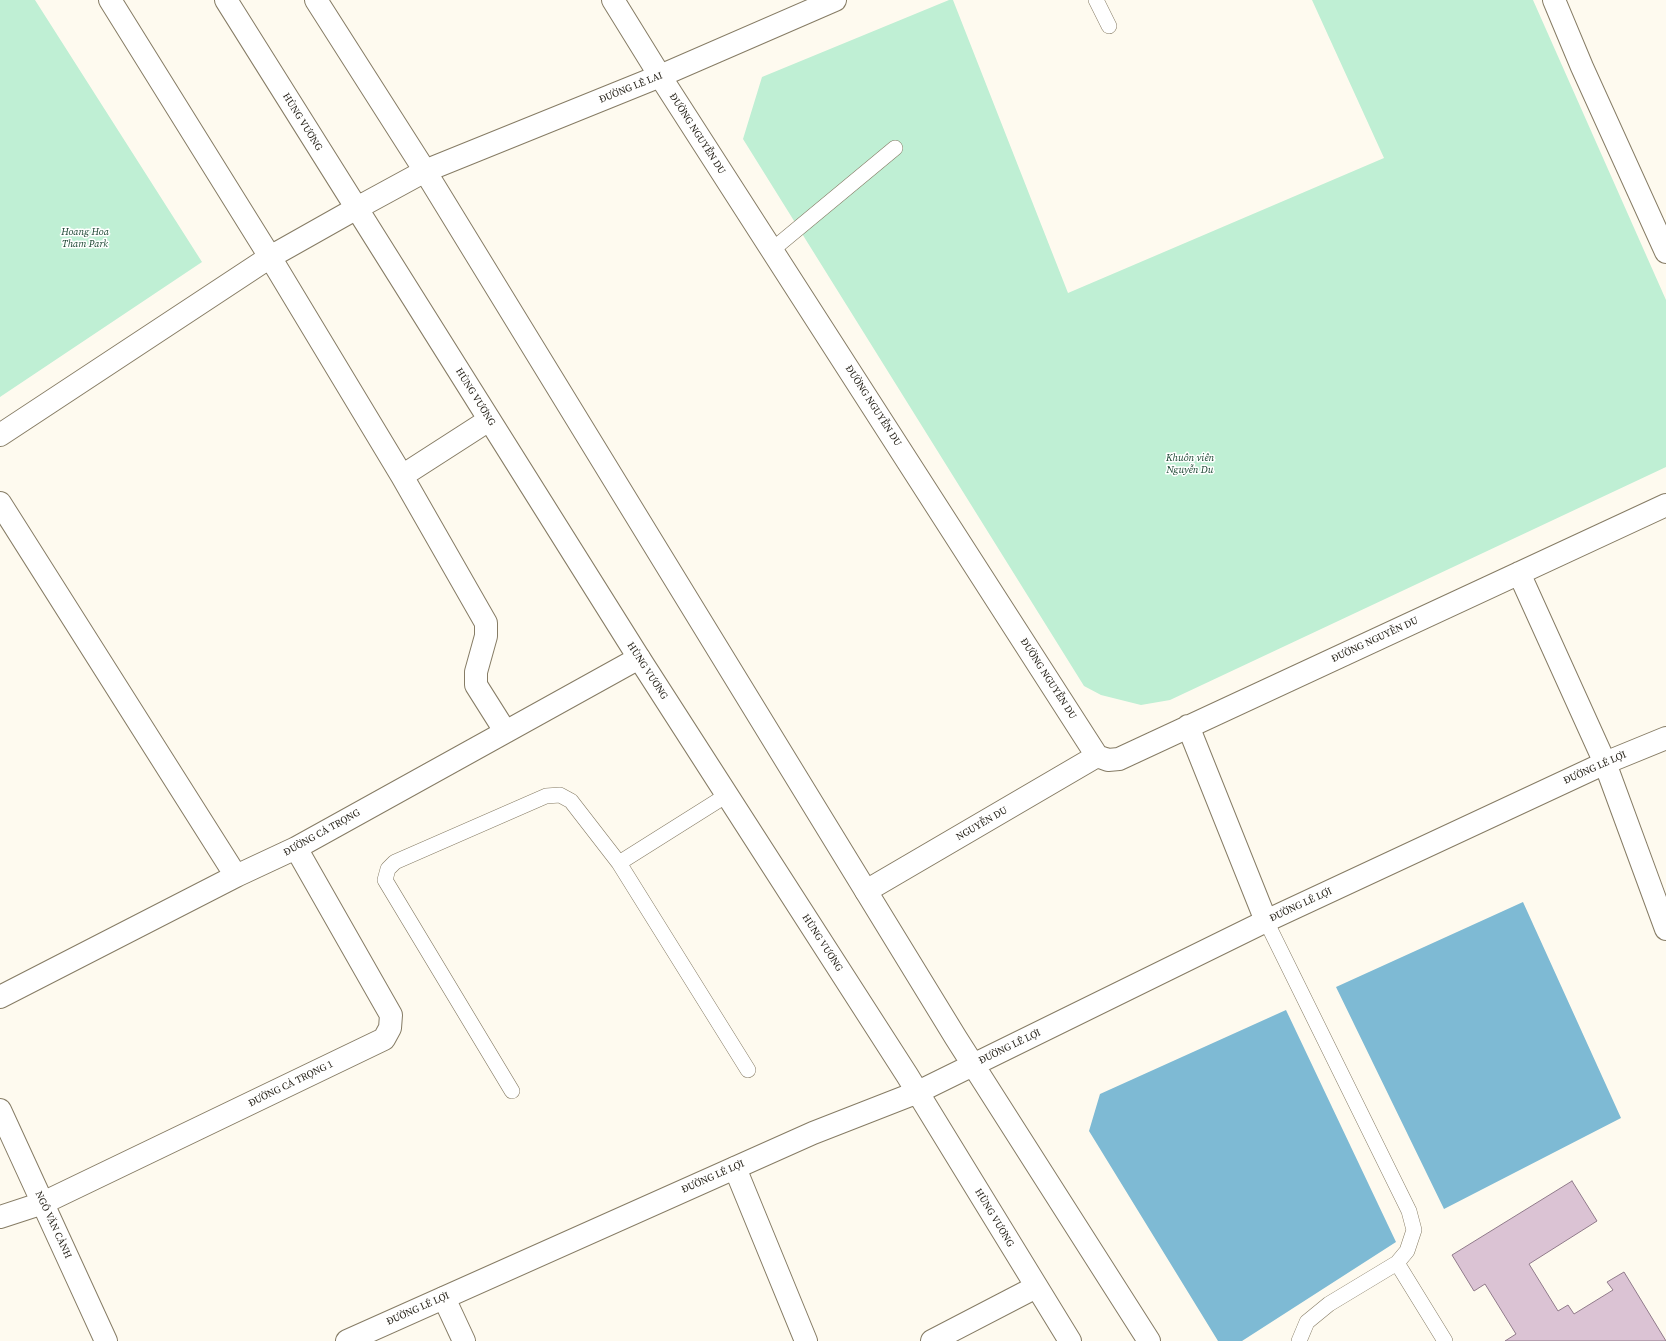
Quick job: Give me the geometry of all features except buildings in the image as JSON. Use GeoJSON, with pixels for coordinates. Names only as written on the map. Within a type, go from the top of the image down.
{"type":"FeatureCollection","features":[{"type":"Feature","properties":{"kind":"street"},"geometry":{"type":"LineString","coordinates":[[110,0],[270,257],[402,476],[486,623],[486,636],[476,672],[476,685],[505,731]]}},
{"type":"Feature","properties":{"kind":"street","name":"HÙNG VƯƠNG"},"geometry":{"type":"LineString","coordinates":[[226,0],[639,658],[918,1092],[1070,1341]]}},
{"type":"Feature","properties":{"kind":"street"},"geometry":{"type":"LineString","coordinates":[[316,0],[425,171],[974,1065],[1150,1341]]}},
{"type":"Feature","properties":{"kind":"street","name":"ĐƯỜNG NGUYỄN DU"},"geometry":{"type":"LineString","coordinates":[[613,0],[660,76],[1097,756],[1108,760],[1119,759],[1666,505]]}},
{"type":"Feature","properties":{"kind":"street"},"geometry":{"type":"LineString","coordinates":[[1554,0],[1582,67],[1666,252]]}},
{"type":"Feature","properties":{"kind":"street","name":"ĐƯỜNG LÊ LAI"},"geometry":{"type":"LineString","coordinates":[[0,435],[270,257],[425,171],[660,76],[829,1]]}},
{"type":"Feature","properties":{"kind":"street"},"geometry":{"type":"LineString","coordinates":[[402,476],[489,420]]}},
{"type":"Feature","properties":{"kind":"street"},"geometry":{"type":"LineString","coordinates":[[0,503],[236,876]]}},
{"type":"Feature","properties":{"kind":"street"},"geometry":{"type":"LineString","coordinates":[[1520,573],[1605,763],[1666,929]]}},
{"type":"Feature","properties":{"kind":"street","name":"ĐƯỜNG CẢ TRỌNG"},"geometry":{"type":"LineString","coordinates":[[0,997],[236,876],[296,848],[639,658]]}},
{"type":"Feature","properties":{"kind":"street"},"geometry":{"type":"LineString","coordinates":[[1188,726],[1266,921]]}},
{"type":"Feature","properties":{"kind":"street","name":"ĐƯỜNG LÊ LỢI"},"geometry":{"type":"LineString","coordinates":[[347,1341],[813,1133],[918,1092],[1266,921],[1605,763],[1666,738]]}},
{"type":"Feature","properties":{"kind":"street","name":"NGUYỄN DU"},"geometry":{"type":"LineString","coordinates":[[866,891],[1097,756]]}},
{"type":"Feature","properties":{"kind":"street","name":"ĐƯỜNG CẢ TRỌNG 1"},"geometry":{"type":"LineString","coordinates":[[0,1217],[43,1203],[384,1039],[390,1028],[390,1015],[296,848]]}},
{"type":"Feature","properties":{"kind":"street","name":"NGÔ VĂN CẢNH"},"geometry":{"type":"LineString","coordinates":[[0,1110],[106,1341]]}},
{"type":"Feature","properties":{"kind":"street"},"geometry":{"type":"LineString","coordinates":[[735,1168],[806,1341]]}},
{"type":"Feature","properties":{"kind":"street"},"geometry":{"type":"LineString","coordinates":[[932,1341],[1036,1287]]}},
{"type":"Feature","properties":{"kind":"street"},"geometry":{"type":"LineString","coordinates":[[444,1298],[464,1341]]}},
{"type":"Feature","properties":{"kind":"lane"},"geometry":{"type":"LineString","coordinates":[[1096,0],[1109,26]]}},
{"type":"Feature","properties":{"kind":"lane"},"geometry":{"type":"LineString","coordinates":[[772,250],[895,148]]}},
{"type":"Feature","properties":{"kind":"lane"},"geometry":{"type":"LineString","coordinates":[[512,1091],[391,892],[386,880],[388,868],[395,862],[546,796],[560,795],[571,800],[619,862],[748,1070]]}},
{"type":"Feature","properties":{"kind":"lane"},"geometry":{"type":"LineString","coordinates":[[619,862],[727,795]]}},
{"type":"Feature","properties":{"kind":"lane"},"geometry":{"type":"LineString","coordinates":[[1266,921],[1409,1211],[1414,1230],[1407,1251],[1397,1263],[1329,1304],[1307,1322],[1299,1341]]}},
{"type":"Feature","properties":{"kind":"lane"},"geometry":{"type":"LineString","coordinates":[[1397,1263],[1445,1341]]}},
{"type":"Feature","properties":{"kind":"green space","name":"Hoang Hoa Tham Park"},"geometry":{"type":"Polygon","coordinates":[[[0,0],[35,0],[202,262],[0,397],[0,0]]]}},
{"type":"Feature","properties":{"kind":"green space","name":"Khuôn viên Nguyễn Du"},"geometry":{"type":"Polygon","coordinates":[[[949,0],[953,0],[1068,293],[1384,158],[1312,0],[1533,0],[1666,300],[1666,467],[1170,700],[1141,705],[1101,695],[1084,686],[743,139],[762,77],[949,0]]]}},
{"type":"Feature","properties":{"kind":"water"},"geometry":{"type":"Polygon","coordinates":[[[1523,902],[1621,1118],[1444,1209],[1336,987],[1523,902]]]}},
{"type":"Feature","properties":{"kind":"water"},"geometry":{"type":"Polygon","coordinates":[[[1286,1010],[1396,1242],[1242,1341],[1218,1341],[1089,1131],[1100,1094],[1286,1010]]]}}]}
